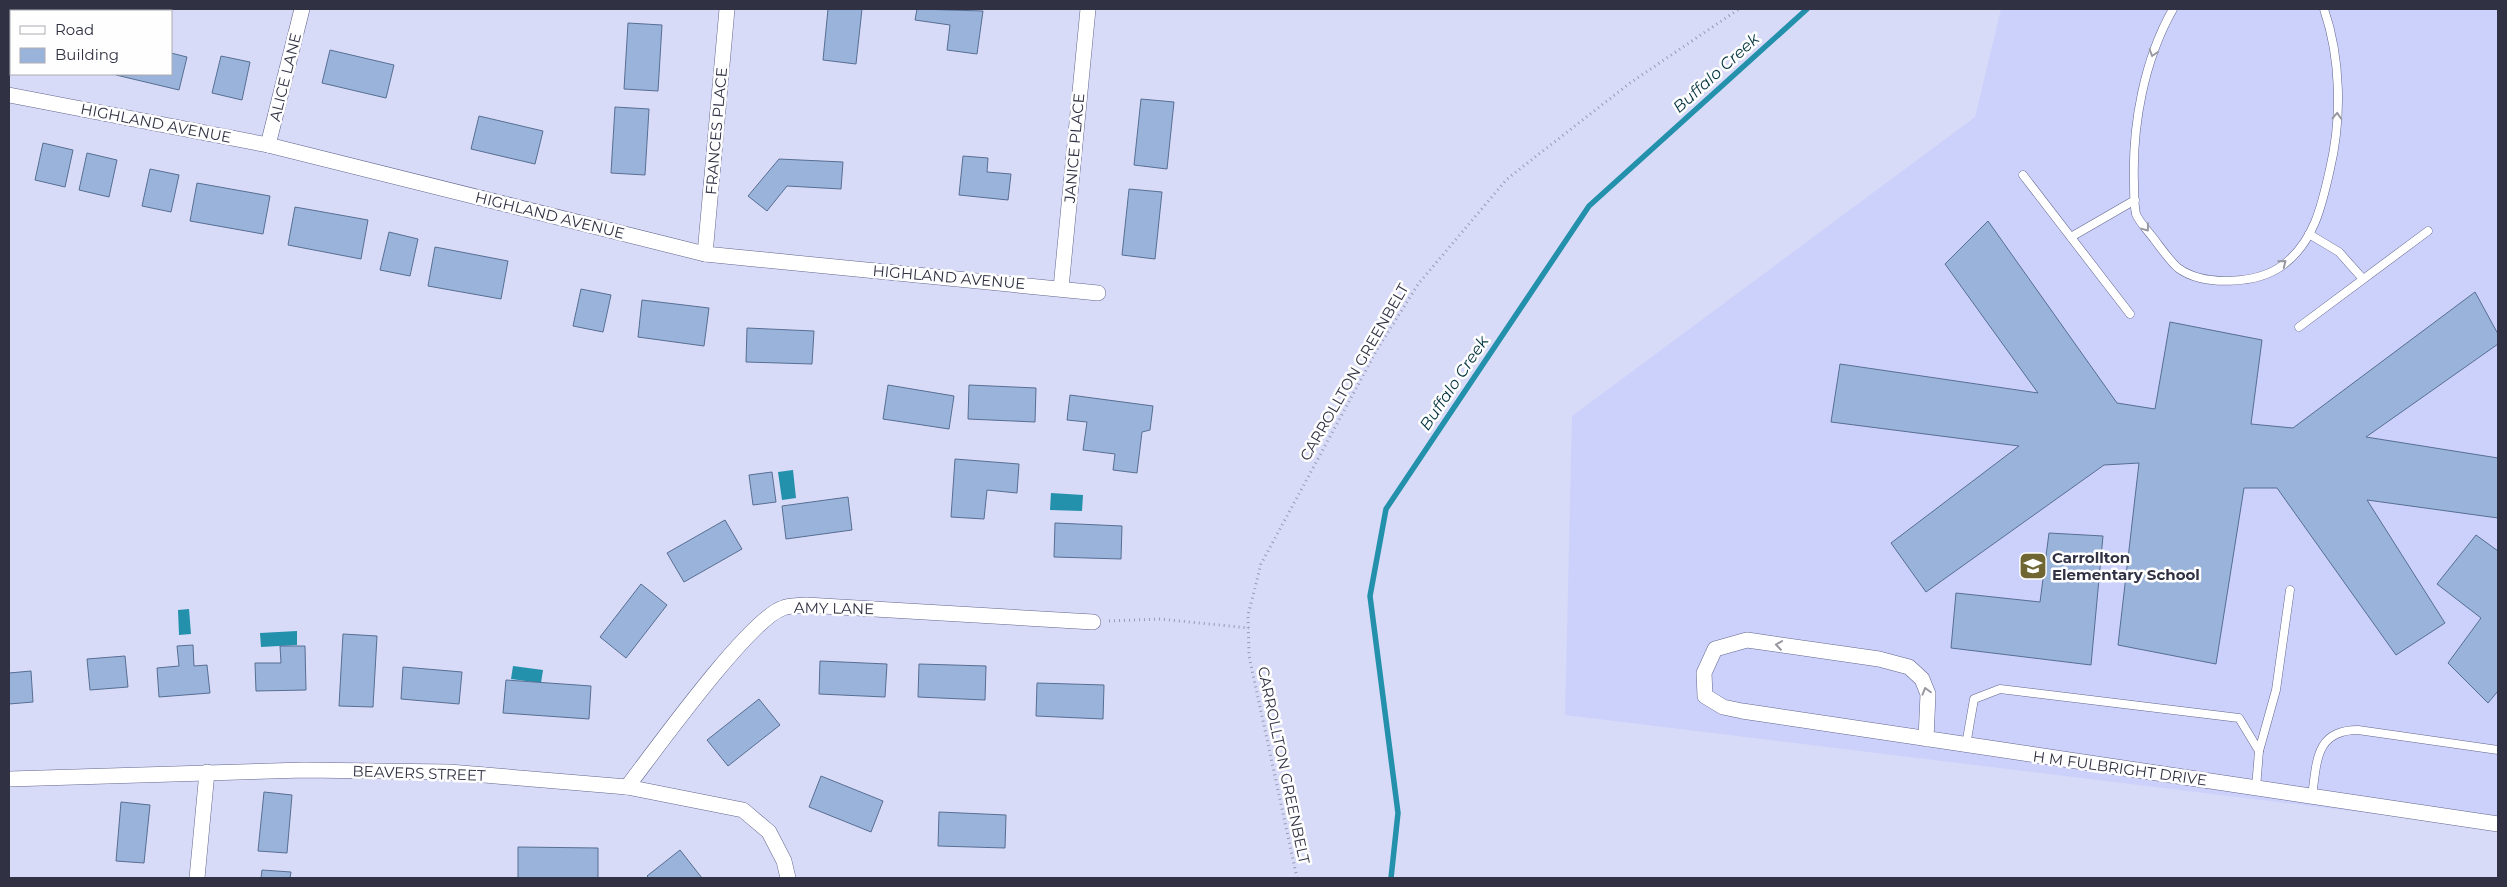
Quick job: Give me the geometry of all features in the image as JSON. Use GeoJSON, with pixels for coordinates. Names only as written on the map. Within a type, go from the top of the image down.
{"type":"FeatureCollection","features":[{"type":"Feature","properties":{"kind":"street","name":"ALICE LANE"},"geometry":{"type":"LineString","coordinates":[[268,145],[302,9]]}},
{"type":"Feature","properties":{"kind":"street","name":"FRANCES PLACE"},"geometry":{"type":"LineString","coordinates":[[705,254],[727,9]]}},
{"type":"Feature","properties":{"kind":"street","name":"JANICE PLACE"},"geometry":{"type":"LineString","coordinates":[[1061,288],[1088,9]]}},
{"type":"Feature","properties":{"kind":"street","name":"HIGHLAND AVENUE"},"geometry":{"type":"LineString","coordinates":[[9,95],[268,145],[705,254],[1098,293]]}},
{"type":"Feature","properties":{"kind":"street","name":"AMY LANE"},"geometry":{"type":"LineString","coordinates":[[627,787],[735,649],[760,625],[782,608],[806,605],[1093,622]]}},
{"type":"Feature","properties":{"kind":"street","name":"H M FULBRIGHT DRIVE"},"geometry":{"type":"LineString","coordinates":[[1926,739],[1928,694],[1922,678],[1908,667],[1879,659],[1747,640],[1715,649],[1704,673],[1705,696],[1723,707],[1742,711],[1926,739],[1966,745],[2498,824]]}},
{"type":"Feature","properties":{"kind":"street","name":"BEAVERS STREET"},"geometry":{"type":"LineString","coordinates":[[9,779],[304,770],[449,772],[627,787],[743,810],[769,832],[784,861],[788,878]]}},
{"type":"Feature","properties":{"kind":"street"},"geometry":{"type":"LineString","coordinates":[[197,878],[207,772]]}},
{"type":"Feature","properties":{"kind":"lane"},"geometry":{"type":"LineString","coordinates":[[2173,9],[2154,48],[2147,75],[2133,157],[2136,215],[2179,268],[2203,278],[2233,281],[2262,277],[2283,265],[2318,220],[2335,151],[2338,80],[2334,42],[2324,9]]}},
{"type":"Feature","properties":{"kind":"lane"},"geometry":{"type":"LineString","coordinates":[[2023,175],[2130,314]]}},
{"type":"Feature","properties":{"kind":"lane"},"geometry":{"type":"LineString","coordinates":[[2071,237],[2135,200]]}},
{"type":"Feature","properties":{"kind":"lane"},"geometry":{"type":"LineString","coordinates":[[2299,327],[2428,231]]}},
{"type":"Feature","properties":{"kind":"lane"},"geometry":{"type":"LineString","coordinates":[[2309,234],[2339,252],[2363,279]]}},
{"type":"Feature","properties":{"kind":"lane"},"geometry":{"type":"LineString","coordinates":[[2256,788],[2259,751],[2276,690],[2290,590]]}},
{"type":"Feature","properties":{"kind":"lane"},"geometry":{"type":"LineString","coordinates":[[1966,745],[1974,699],[2000,690],[2239,718],[2259,751]]}},
{"type":"Feature","properties":{"kind":"lane"},"geometry":{"type":"LineString","coordinates":[[2312,796],[2318,756],[2324,744],[2333,735],[2345,730],[2358,730],[2498,750]]}},
{"type":"Feature","properties":{"kind":"path","name":"CARROLLTON GREENBELT"},"geometry":{"type":"LineString","coordinates":[[1298,878],[1281,810],[1249,656],[1248,615],[1261,564],[1378,348],[1419,284],[1507,179],[1630,84],[1739,9]]}},
{"type":"Feature","properties":{"kind":"path"},"geometry":{"type":"LineString","coordinates":[[1093,622],[1160,618],[1249,628]]}},
{"type":"Feature","properties":{"kind":"shaded area","name":"Carrollton Elementary School"},"geometry":{"type":"Polygon","coordinates":[[[2001,9],[2498,9],[2498,829],[1565,715],[1572,416],[1975,117],[2001,9]]]}},
{"type":"Feature","properties":{"kind":"shaded area"},"geometry":{"type":"Polygon","coordinates":[[[793,470],[796,498],[782,500],[778,472],[793,470]]]}},
{"type":"Feature","properties":{"kind":"shaded area"},"geometry":{"type":"Polygon","coordinates":[[[1051,493],[1083,495],[1082,511],[1050,510],[1051,493]]]}},
{"type":"Feature","properties":{"kind":"shaded area"},"geometry":{"type":"Polygon","coordinates":[[[189,609],[191,634],[179,635],[178,610],[189,609]]]}},
{"type":"Feature","properties":{"kind":"shaded area"},"geometry":{"type":"Polygon","coordinates":[[[297,631],[297,645],[261,647],[260,633],[297,631]]]}},
{"type":"Feature","properties":{"kind":"shaded area"},"geometry":{"type":"Polygon","coordinates":[[[513,666],[543,670],[541,683],[511,679],[513,666]]]}},
{"type":"Feature","properties":{"kind":"building"},"geometry":{"type":"Polygon","coordinates":[[[828,9],[862,9],[856,64],[823,60],[828,9]]]}},
{"type":"Feature","properties":{"kind":"building"},"geometry":{"type":"Polygon","coordinates":[[[917,9],[983,11],[977,54],[947,50],[950,25],[915,20],[917,9]]]}},
{"type":"Feature","properties":{"kind":"building"},"geometry":{"type":"Polygon","coordinates":[[[9,23],[10,62],[9,62],[9,23]]]}},
{"type":"Feature","properties":{"kind":"building"},"geometry":{"type":"Polygon","coordinates":[[[628,23],[662,25],[658,91],[624,89],[628,23]]]}},
{"type":"Feature","properties":{"kind":"building"},"geometry":{"type":"Polygon","coordinates":[[[330,50],[394,65],[386,98],[322,83],[330,50]]]}},
{"type":"Feature","properties":{"kind":"building"},"geometry":{"type":"Polygon","coordinates":[[[172,53],[187,57],[179,90],[116,75],[172,75],[172,53]]]}},
{"type":"Feature","properties":{"kind":"building"},"geometry":{"type":"Polygon","coordinates":[[[221,56],[250,62],[242,100],[212,93],[221,56]]]}},
{"type":"Feature","properties":{"kind":"building"},"geometry":{"type":"Polygon","coordinates":[[[1141,99],[1174,102],[1167,169],[1134,165],[1141,99]]]}},
{"type":"Feature","properties":{"kind":"building"},"geometry":{"type":"Polygon","coordinates":[[[615,107],[649,109],[645,175],[611,173],[615,107]]]}},
{"type":"Feature","properties":{"kind":"building"},"geometry":{"type":"Polygon","coordinates":[[[479,116],[543,131],[535,164],[471,149],[479,116]]]}},
{"type":"Feature","properties":{"kind":"building"},"geometry":{"type":"Polygon","coordinates":[[[43,143],[73,150],[65,187],[35,180],[43,143]]]}},
{"type":"Feature","properties":{"kind":"building"},"geometry":{"type":"Polygon","coordinates":[[[87,153],[117,160],[109,197],[79,190],[87,153]]]}},
{"type":"Feature","properties":{"kind":"building"},"geometry":{"type":"Polygon","coordinates":[[[963,156],[988,158],[987,172],[1011,174],[1008,200],[959,195],[963,156]]]}},
{"type":"Feature","properties":{"kind":"building"},"geometry":{"type":"Polygon","coordinates":[[[779,159],[843,162],[841,189],[787,186],[767,211],[748,196],[779,159]]]}},
{"type":"Feature","properties":{"kind":"building"},"geometry":{"type":"Polygon","coordinates":[[[150,169],[179,175],[171,212],[142,206],[150,169]]]}},
{"type":"Feature","properties":{"kind":"building"},"geometry":{"type":"Polygon","coordinates":[[[197,183],[270,196],[263,234],[190,221],[197,183]]]}},
{"type":"Feature","properties":{"kind":"building"},"geometry":{"type":"Polygon","coordinates":[[[1129,189],[1162,192],[1155,259],[1122,255],[1129,189]]]}},
{"type":"Feature","properties":{"kind":"building"},"geometry":{"type":"Polygon","coordinates":[[[295,207],[368,220],[361,259],[288,245],[295,207]]]}},
{"type":"Feature","properties":{"kind":"building"},"geometry":{"type":"Polygon","coordinates":[[[1988,221],[2117,403],[2155,409],[2170,322],[2262,340],[2251,424],[2293,428],[2475,292],[2498,334],[2498,344],[2366,437],[2498,458],[2498,518],[2367,500],[2445,623],[2396,655],[2277,488],[2244,488],[2216,664],[2118,645],[2139,463],[2104,465],[1926,592],[1891,543],[2019,446],[1831,422],[1840,364],[2038,393],[1945,264],[1988,221]]]}},
{"type":"Feature","properties":{"kind":"building"},"geometry":{"type":"Polygon","coordinates":[[[389,232],[418,239],[410,276],[380,270],[389,232]]]}},
{"type":"Feature","properties":{"kind":"building"},"geometry":{"type":"Polygon","coordinates":[[[435,247],[508,261],[501,299],[428,286],[435,247]]]}},
{"type":"Feature","properties":{"kind":"building"},"geometry":{"type":"Polygon","coordinates":[[[581,289],[611,295],[603,332],[573,326],[581,289]]]}},
{"type":"Feature","properties":{"kind":"building"},"geometry":{"type":"Polygon","coordinates":[[[642,300],[709,308],[704,346],[638,337],[642,300]]]}},
{"type":"Feature","properties":{"kind":"building"},"geometry":{"type":"Polygon","coordinates":[[[747,328],[814,331],[812,364],[746,362],[747,328]]]}},
{"type":"Feature","properties":{"kind":"building"},"geometry":{"type":"Polygon","coordinates":[[[888,385],[954,396],[949,429],[883,419],[888,385]]]}},
{"type":"Feature","properties":{"kind":"building"},"geometry":{"type":"Polygon","coordinates":[[[969,385],[1036,388],[1035,422],[968,419],[969,385]]]}},
{"type":"Feature","properties":{"kind":"building"},"geometry":{"type":"Polygon","coordinates":[[[1070,395],[1153,406],[1150,430],[1142,432],[1137,473],[1113,470],[1115,454],[1083,450],[1087,422],[1067,420],[1070,395]]]}},
{"type":"Feature","properties":{"kind":"building"},"geometry":{"type":"Polygon","coordinates":[[[955,459],[1019,464],[1017,493],[987,490],[984,519],[951,517],[955,459]]]}},
{"type":"Feature","properties":{"kind":"building"},"geometry":{"type":"Polygon","coordinates":[[[772,472],[776,502],[753,505],[749,475],[772,472]]]}},
{"type":"Feature","properties":{"kind":"building"},"geometry":{"type":"Polygon","coordinates":[[[848,497],[852,530],[786,539],[782,506],[848,497]]]}},
{"type":"Feature","properties":{"kind":"building"},"geometry":{"type":"Polygon","coordinates":[[[725,520],[742,549],[684,582],[667,553],[725,520]]]}},
{"type":"Feature","properties":{"kind":"building"},"geometry":{"type":"Polygon","coordinates":[[[1055,523],[1122,526],[1121,559],[1054,557],[1055,523]]]}},
{"type":"Feature","properties":{"kind":"building"},"geometry":{"type":"Polygon","coordinates":[[[2049,533],[2103,536],[2091,665],[1951,648],[1956,593],[2040,602],[2049,533]]]}},
{"type":"Feature","properties":{"kind":"building"},"geometry":{"type":"Polygon","coordinates":[[[2476,535],[2498,551],[2498,691],[2488,703],[2448,663],[2481,618],[2437,584],[2476,535]]]}},
{"type":"Feature","properties":{"kind":"building"},"geometry":{"type":"Polygon","coordinates":[[[641,584],[667,605],[626,658],[600,637],[641,584]]]}},
{"type":"Feature","properties":{"kind":"building"},"geometry":{"type":"Polygon","coordinates":[[[343,634],[377,636],[373,707],[339,706],[343,634]]]}},
{"type":"Feature","properties":{"kind":"building"},"geometry":{"type":"Polygon","coordinates":[[[193,645],[194,666],[207,665],[210,693],[159,697],[157,668],[179,666],[177,646],[193,645]]]}},
{"type":"Feature","properties":{"kind":"building"},"geometry":{"type":"Polygon","coordinates":[[[280,646],[305,646],[306,690],[256,691],[255,663],[281,663],[280,646]]]}},
{"type":"Feature","properties":{"kind":"building"},"geometry":{"type":"Polygon","coordinates":[[[125,656],[128,687],[90,690],[87,659],[125,656]]]}},
{"type":"Feature","properties":{"kind":"building"},"geometry":{"type":"Polygon","coordinates":[[[820,661],[887,664],[885,697],[819,694],[820,661]]]}},
{"type":"Feature","properties":{"kind":"building"},"geometry":{"type":"Polygon","coordinates":[[[919,664],[986,666],[985,700],[918,697],[919,664]]]}},
{"type":"Feature","properties":{"kind":"building"},"geometry":{"type":"Polygon","coordinates":[[[403,667],[462,672],[459,704],[401,699],[403,667]]]}},
{"type":"Feature","properties":{"kind":"building"},"geometry":{"type":"Polygon","coordinates":[[[31,671],[33,702],[9,704],[9,673],[31,671]]]}},
{"type":"Feature","properties":{"kind":"building"},"geometry":{"type":"Polygon","coordinates":[[[506,680],[591,686],[589,719],[503,713],[506,680]]]}},
{"type":"Feature","properties":{"kind":"building"},"geometry":{"type":"Polygon","coordinates":[[[1037,683],[1104,685],[1103,719],[1036,716],[1037,683]]]}},
{"type":"Feature","properties":{"kind":"building"},"geometry":{"type":"Polygon","coordinates":[[[759,699],[780,725],[728,766],[707,740],[759,699]]]}},
{"type":"Feature","properties":{"kind":"building"},"geometry":{"type":"Polygon","coordinates":[[[821,776],[883,801],[871,832],[809,807],[821,776]]]}},
{"type":"Feature","properties":{"kind":"building"},"geometry":{"type":"Polygon","coordinates":[[[264,792],[292,795],[287,853],[258,851],[264,792]]]}},
{"type":"Feature","properties":{"kind":"building"},"geometry":{"type":"Polygon","coordinates":[[[121,802],[150,805],[144,863],[116,861],[121,802]]]}},
{"type":"Feature","properties":{"kind":"building"},"geometry":{"type":"Polygon","coordinates":[[[939,812],[1006,815],[1005,848],[938,846],[939,812]]]}},
{"type":"Feature","properties":{"kind":"building"},"geometry":{"type":"Polygon","coordinates":[[[518,847],[598,848],[598,878],[518,878],[518,847]]]}},
{"type":"Feature","properties":{"kind":"building"},"geometry":{"type":"Polygon","coordinates":[[[680,850],[702,878],[649,878],[647,876],[680,850]]]}},
{"type":"Feature","properties":{"kind":"building"},"geometry":{"type":"Polygon","coordinates":[[[262,870],[291,872],[290,878],[261,878],[262,870]]]}},
{"type":"Feature","properties":{"kind":"waterway","name":"Buffalo Creek"},"geometry":{"type":"LineString","coordinates":[[1391,878],[1398,813],[1370,596],[1386,509],[1589,206],[1807,9]]}},
{"type":"Feature","properties":{"kind":"place","name":"Carrollton Elementary School"},"geometry":{"type":"Point","coordinates":[2033,566]}}]}
